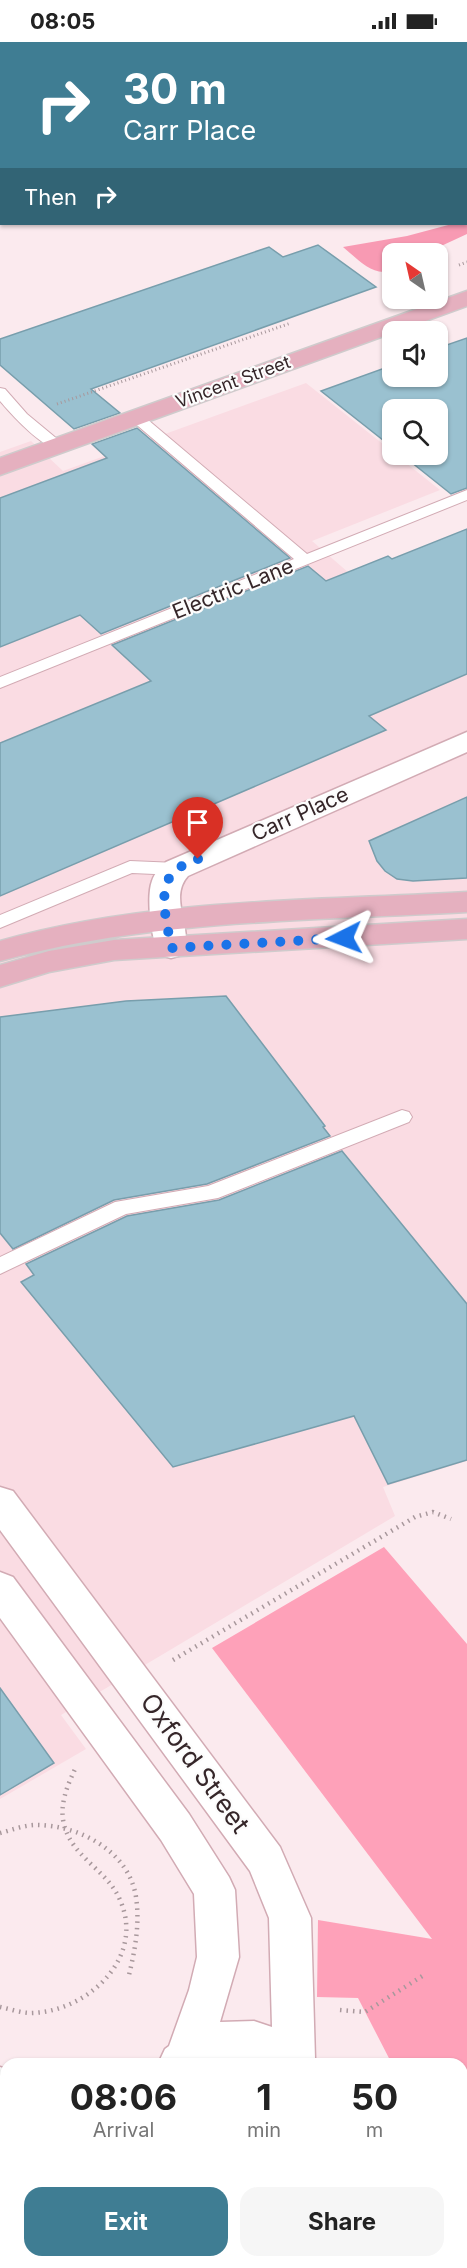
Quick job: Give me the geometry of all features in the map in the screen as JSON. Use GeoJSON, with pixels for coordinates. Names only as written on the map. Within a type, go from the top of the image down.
{"type":"FeatureCollection","features":[{"type":"Feature","properties":{"kind":"main road"},"geometry":{"type":"LineString","coordinates":[[448,283],[467,276]]}},
{"type":"Feature","properties":{"kind":"main road","name":"Vincent Street"},"geometry":{"type":"LineString","coordinates":[[0,466],[467,298]]}},
{"type":"Feature","properties":{"kind":"main road","name":"Vincent Street"},"geometry":{"type":"LineString","coordinates":[[0,444],[30,423],[382,306]]}},
{"type":"Feature","properties":{"kind":"main road","name":"Carr Place"},"geometry":{"type":"LineString","coordinates":[[177,869],[467,741]]}},
{"type":"Feature","properties":{"kind":"main road"},"geometry":{"type":"LineString","coordinates":[[169,933],[164,898],[167,880],[177,869]]}},
{"type":"Feature","properties":{"kind":"main road"},"geometry":{"type":"LineString","coordinates":[[0,976],[49,962],[103,952],[169,933],[467,902]]}},
{"type":"Feature","properties":{"kind":"main road"},"geometry":{"type":"LineString","coordinates":[[0,951],[39,939],[86,929],[169,933],[467,930]]}},
{"type":"Feature","properties":{"kind":"main road","name":"Oxford Street"},"geometry":{"type":"LineString","coordinates":[[0,1502],[266,1860],[290,1918],[295,2058]]}},
{"type":"Feature","properties":{"kind":"main road"},"geometry":{"type":"LineString","coordinates":[[0,1588],[175,1827],[214,1890],[218,1957],[210,1990],[178,2058]]}},
{"type":"Feature","properties":{"kind":"main road"},"geometry":{"type":"LineString","coordinates":[[183,2058],[207,2045],[230,2039],[254,2040],[276,2048],[289,2058]]}},
{"type":"Feature","properties":{"kind":"lane"},"geometry":{"type":"LineString","coordinates":[[0,392],[30,423],[57,446]]}},
{"type":"Feature","properties":{"kind":"lane"},"geometry":{"type":"LineString","coordinates":[[136,417],[305,560]]}},
{"type":"Feature","properties":{"kind":"lane","name":"Electric Lane"},"geometry":{"type":"LineString","coordinates":[[0,683],[467,495]]}},
{"type":"Feature","properties":{"kind":"lane"},"geometry":{"type":"LineString","coordinates":[[0,922],[130,867],[177,869]]}},
{"type":"Feature","properties":{"kind":"lane"},"geometry":{"type":"LineString","coordinates":[[0,1266],[122,1207],[211,1193],[402,1117]]}},
{"type":"Feature","properties":{"kind":"path"},"geometry":{"type":"LineString","coordinates":[[30,423],[291,323]]}},
{"type":"Feature","properties":{"kind":"path"},"geometry":{"type":"LineString","coordinates":[[172,1660],[415,1517],[434,1512],[452,1519]]}},
{"type":"Feature","properties":{"kind":"path"},"geometry":{"type":"LineString","coordinates":[[0,2007],[28,2014],[63,2008],[88,1996],[107,1978],[121,1954],[126,1930],[122,1903],[110,1880],[77,1851],[65,1831],[62,1816],[63,1792],[76,1767]]}},
{"type":"Feature","properties":{"kind":"path"},"geometry":{"type":"LineString","coordinates":[[0,1833],[34,1824],[65,1827],[93,1838],[118,1857],[134,1884],[139,1913],[137,1943],[129,1975]]}},
{"type":"Feature","properties":{"kind":"path"},"geometry":{"type":"LineString","coordinates":[[337,2010],[365,2012],[424,1975]]}},
{"type":"Feature","properties":{"kind":"shaded area"},"geometry":{"type":"Polygon","coordinates":[[[448,225],[467,225],[467,234],[448,243],[382,243],[382,271],[366,266],[343,247],[407,236],[448,225]]]}},
{"type":"Feature","properties":{"kind":"shaded area"},"geometry":{"type":"Polygon","coordinates":[[[306,383],[382,443],[382,465],[409,465],[440,490],[312,541],[467,675],[467,1461],[383,1487],[395,1516],[61,1715],[86,1749],[0,1799],[0,452],[31,441],[63,471],[306,383]]]}},
{"type":"Feature","properties":{"kind":"shaded area"},"geometry":{"type":"Polygon","coordinates":[[[384,1547],[467,1644],[467,2058],[389,2058],[358,1998],[317,1997],[318,1920],[432,1939],[212,1648],[384,1547]]]}},
{"type":"Feature","properties":{"kind":"building"},"geometry":{"type":"Polygon","coordinates":[[[318,245],[376,287],[91,389],[120,413],[74,429],[0,365],[0,339],[269,247],[283,257],[318,245]]]}},
{"type":"Feature","properties":{"kind":"building"},"geometry":{"type":"Polygon","coordinates":[[[467,338],[467,488],[451,494],[415,465],[448,465],[448,399],[382,399],[382,439],[321,391],[382,369],[382,387],[448,387],[448,345],[467,338]]]}},
{"type":"Feature","properties":{"kind":"building"},"geometry":{"type":"Polygon","coordinates":[[[137,428],[290,558],[101,634],[80,615],[0,647],[0,498],[107,458],[92,444],[137,428]]]}},
{"type":"Feature","properties":{"kind":"building"},"geometry":{"type":"Polygon","coordinates":[[[467,529],[467,674],[369,716],[386,730],[0,896],[0,743],[151,681],[112,645],[308,566],[326,581],[388,556],[392,559],[467,529]]]}},
{"type":"Feature","properties":{"kind":"building"},"geometry":{"type":"Polygon","coordinates":[[[467,797],[467,878],[413,881],[397,879],[385,871],[377,861],[369,841],[467,797]]]}},
{"type":"Feature","properties":{"kind":"building"},"geometry":{"type":"Polygon","coordinates":[[[226,996],[325,1126],[323,1127],[330,1136],[207,1184],[114,1200],[13,1249],[0,1233],[0,1017],[126,1001],[226,996]]]}},
{"type":"Feature","properties":{"kind":"building"},"geometry":{"type":"Polygon","coordinates":[[[342,1151],[467,1304],[467,1460],[388,1484],[354,1416],[173,1467],[21,1282],[34,1275],[26,1264],[127,1216],[219,1200],[342,1151]]]}},
{"type":"Feature","properties":{"kind":"building"},"geometry":{"type":"Polygon","coordinates":[[[0,1688],[54,1763],[0,1795],[0,1688]]]}},
{"type":"Feature","properties":{"kind":"route"},"geometry":{"type":"LineString","coordinates":[[198,859],[177,869],[167,880],[164,898],[171,948],[344,938]]}}]}
